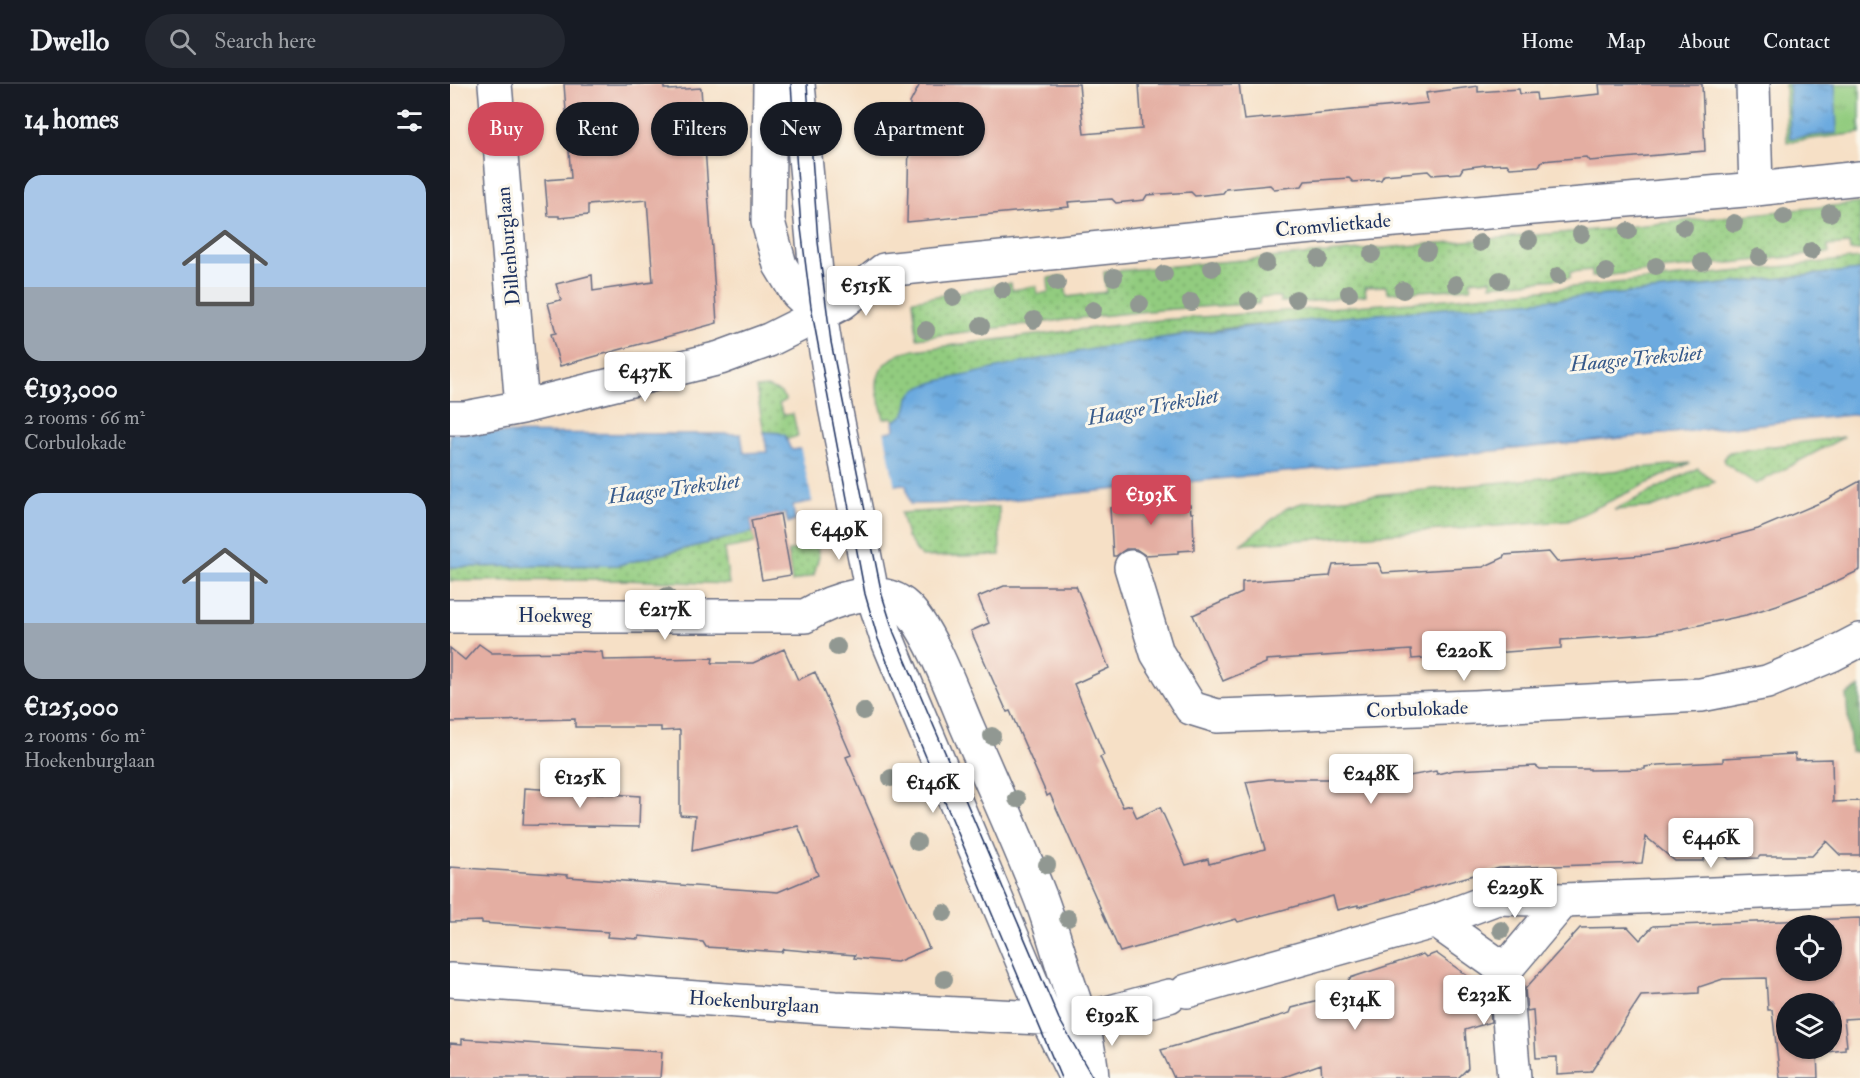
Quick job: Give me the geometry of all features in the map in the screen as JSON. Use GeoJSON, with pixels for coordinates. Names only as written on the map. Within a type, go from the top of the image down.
{"type":"FeatureCollection","features":[{"type":"Feature","properties":{"kind":"street","name":"Dillenburglaan"},"geometry":{"type":"LineString","coordinates":[[495,84],[522,407]]}},
{"type":"Feature","properties":{"kind":"street"},"geometry":{"type":"LineString","coordinates":[[770,84],[768,222],[780,265],[797,293],[820,314]]}},
{"type":"Feature","properties":{"kind":"street"},"geometry":{"type":"LineString","coordinates":[[798,84],[811,243],[820,314],[835,407],[872,593],[886,636],[1062,1019],[1092,1078]]}},
{"type":"Feature","properties":{"kind":"street"},"geometry":{"type":"LineString","coordinates":[[1753,84],[1756,189]]}},
{"type":"Feature","properties":{"kind":"street","name":"Cromvlietkade"},"geometry":{"type":"LineString","coordinates":[[450,418],[465,418],[522,407],[720,358],[769,340],[842,303],[884,270],[1267,231],[1860,178]]}},
{"type":"Feature","properties":{"kind":"street","name":"Corbulokade"},"geometry":{"type":"LineString","coordinates":[[1131,567],[1157,653],[1191,708],[1217,716],[1474,707],[1701,695],[1767,682],[1860,640]]}},
{"type":"Feature","properties":{"kind":"street","name":"Hoekweg"},"geometry":{"type":"LineString","coordinates":[[450,616],[805,616],[818,608],[872,593]]}},
{"type":"Feature","properties":{"kind":"street","name":"Hoekenburglaan"},"geometry":{"type":"LineString","coordinates":[[450,980],[836,1008],[1062,1019],[1178,993],[1436,921],[1497,897],[1564,900],[1860,888]]}},
{"type":"Feature","properties":{"kind":"street"},"geometry":{"type":"LineString","coordinates":[[1514,1078],[1504,970],[1564,900]]}},
{"type":"Feature","properties":{"kind":"street"},"geometry":{"type":"LineString","coordinates":[[1436,921],[1504,970]]}},
{"type":"Feature","properties":{"kind":"street"},"geometry":{"type":"LineString","coordinates":[[1062,1019],[1076,1078]]}},
{"type":"Feature","properties":{"kind":"green space"},"geometry":{"type":"Polygon","coordinates":[[[1785,84],[1860,84],[1860,133],[1787,142],[1785,84]]]}},
{"type":"Feature","properties":{"kind":"green space"},"geometry":{"type":"Polygon","coordinates":[[[1860,203],[1860,250],[1850,251],[1849,244],[1828,246],[1829,253],[1592,277],[1592,270],[1570,272],[1570,278],[1491,285],[1491,279],[1470,281],[1471,288],[1387,293],[1386,286],[1365,287],[1366,295],[1306,302],[1280,302],[1280,297],[1260,297],[1259,304],[1131,313],[917,338],[913,300],[1011,283],[1012,290],[1036,286],[1037,294],[1049,292],[1048,278],[1064,276],[1067,297],[1106,292],[1104,272],[1605,229],[1860,203]]]}},
{"type":"Feature","properties":{"kind":"green space"},"geometry":{"type":"Polygon","coordinates":[[[1860,258],[1860,270],[1644,292],[1236,327],[1093,349],[908,407],[904,416],[894,421],[892,417],[884,419],[877,390],[883,367],[894,357],[914,350],[1158,320],[1424,301],[1860,258]]]}},
{"type":"Feature","properties":{"kind":"green space"},"geometry":{"type":"Polygon","coordinates":[[[767,387],[780,392],[786,400],[779,404],[784,415],[793,414],[798,436],[788,439],[781,433],[764,432],[756,388],[767,387]]]}},
{"type":"Feature","properties":{"kind":"green space"},"geometry":{"type":"Polygon","coordinates":[[[1844,437],[1756,484],[1726,464],[1724,459],[1729,452],[1844,437]]]}},
{"type":"Feature","properties":{"kind":"green space"},"geometry":{"type":"Polygon","coordinates":[[[1690,463],[1568,521],[1241,544],[1287,508],[1305,502],[1690,463]]]}},
{"type":"Feature","properties":{"kind":"green space"},"geometry":{"type":"Polygon","coordinates":[[[1698,468],[1714,482],[1653,507],[1614,510],[1698,468]]]}},
{"type":"Feature","properties":{"kind":"green space"},"geometry":{"type":"Polygon","coordinates":[[[999,507],[1000,555],[921,557],[907,537],[901,513],[999,507]]]}},
{"type":"Feature","properties":{"kind":"green space"},"geometry":{"type":"Polygon","coordinates":[[[753,532],[756,543],[724,549],[729,584],[620,580],[450,581],[450,567],[618,565],[753,532]]]}},
{"type":"Feature","properties":{"kind":"green space"},"geometry":{"type":"Polygon","coordinates":[[[817,546],[819,556],[814,575],[792,582],[788,551],[817,546]]]}},
{"type":"Feature","properties":{"kind":"green space"},"geometry":{"type":"Polygon","coordinates":[[[1860,687],[1860,752],[1851,752],[1846,695],[1860,687]]]}},
{"type":"Feature","properties":{"kind":"water"},"geometry":{"type":"Polygon","coordinates":[[[1789,84],[1835,84],[1837,133],[1790,138],[1789,84]]]}},
{"type":"Feature","properties":{"kind":"water","name":"Haagse Trekvliet"},"geometry":{"type":"Polygon","coordinates":[[[1860,270],[1860,414],[979,503],[910,504],[906,485],[901,484],[793,505],[795,521],[788,523],[785,513],[751,520],[753,532],[618,565],[450,567],[450,433],[741,434],[744,453],[767,452],[764,432],[785,435],[793,450],[892,431],[895,429],[894,421],[906,412],[909,397],[921,387],[1058,355],[1141,341],[1308,320],[1670,290],[1860,270]]]}},
{"type":"Feature","properties":{"kind":"pier"},"geometry":{"type":"Polygon","coordinates":[[[884,430],[895,488],[813,504],[800,446],[884,430]]]}},
{"type":"Feature","properties":{"kind":"building"},"geometry":{"type":"Polygon","coordinates":[[[564,84],[664,84],[664,89],[669,90],[701,88],[702,102],[651,102],[651,156],[706,156],[717,323],[560,366],[551,334],[556,333],[548,303],[561,300],[556,284],[592,275],[593,291],[653,282],[647,200],[588,205],[588,215],[559,218],[559,216],[548,216],[545,180],[571,178],[569,156],[639,156],[639,102],[565,102],[564,84]]]}},
{"type":"Feature","properties":{"kind":"building"},"geometry":{"type":"Polygon","coordinates":[[[920,84],[1079,84],[1084,134],[1142,129],[1139,84],[1239,84],[1244,120],[1428,103],[1426,93],[1478,86],[1478,92],[1519,89],[1520,94],[1536,93],[1537,100],[1600,94],[1599,84],[1702,84],[1705,151],[1589,161],[1586,157],[1542,161],[1539,166],[1510,168],[1507,164],[1485,165],[1463,168],[1460,173],[1432,175],[1428,171],[1384,175],[1381,180],[1353,182],[1349,178],[1305,181],[1302,186],[1274,189],[1270,185],[1226,189],[1223,193],[1195,196],[1191,192],[1147,195],[1144,200],[1116,203],[1112,199],[1068,202],[1069,207],[907,222],[909,156],[985,156],[985,102],[911,102],[920,84]]]}},
{"type":"Feature","properties":{"kind":"building"},"geometry":{"type":"Polygon","coordinates":[[[1860,481],[1860,570],[1822,588],[1777,605],[1746,615],[1681,629],[1650,634],[1561,640],[1561,648],[1412,659],[1411,650],[1266,660],[1266,663],[1223,681],[1193,615],[1242,593],[1242,582],[1330,576],[1333,565],[1378,563],[1383,573],[1483,567],[1503,558],[1504,555],[1549,552],[1557,562],[1644,555],[1691,547],[1758,529],[1824,501],[1860,481]]]}},
{"type":"Feature","properties":{"kind":"building"},"geometry":{"type":"Polygon","coordinates":[[[1140,490],[1152,502],[1175,502],[1176,506],[1190,505],[1191,513],[1193,513],[1194,550],[1145,555],[1136,549],[1126,549],[1113,556],[1110,508],[1116,507],[1127,491],[1140,490]]]}},
{"type":"Feature","properties":{"kind":"building"},"geometry":{"type":"Polygon","coordinates":[[[780,514],[791,575],[762,580],[751,520],[780,514]]]}},
{"type":"Feature","properties":{"kind":"building"},"geometry":{"type":"Polygon","coordinates":[[[1004,586],[1076,586],[1109,668],[1074,684],[1104,755],[1100,757],[1123,807],[1131,805],[1137,818],[1160,807],[1186,865],[1208,859],[1209,864],[1265,849],[1246,782],[1269,779],[1355,779],[1355,782],[1386,773],[1388,780],[1436,771],[1437,774],[1454,770],[1536,766],[1540,769],[1645,769],[1645,767],[1658,765],[1723,762],[1723,758],[1795,754],[1795,760],[1832,759],[1833,802],[1860,801],[1860,855],[1840,855],[1826,841],[1812,856],[1760,856],[1729,859],[1713,845],[1703,861],[1675,861],[1646,837],[1642,863],[1499,868],[1358,907],[1358,905],[1337,910],[1333,896],[1238,922],[1236,919],[1120,952],[1050,794],[1047,796],[1010,711],[1007,712],[971,631],[989,623],[978,597],[1004,586]]]}},
{"type":"Feature","properties":{"kind":"building"},"geometry":{"type":"Polygon","coordinates":[[[479,644],[492,653],[602,652],[603,660],[713,658],[712,663],[753,663],[784,649],[798,680],[815,672],[851,755],[846,757],[929,948],[897,962],[854,958],[855,955],[784,949],[782,952],[706,947],[703,942],[639,936],[639,939],[607,937],[608,932],[482,923],[482,921],[450,922],[450,867],[778,892],[818,875],[798,826],[692,851],[695,816],[680,815],[680,730],[661,731],[661,727],[575,727],[575,719],[450,722],[450,648],[465,660],[479,644]]]}},
{"type":"Feature","properties":{"kind":"building"},"geometry":{"type":"Polygon","coordinates":[[[525,788],[640,796],[639,827],[523,825],[525,788]]]}},
{"type":"Feature","properties":{"kind":"building"},"geometry":{"type":"Polygon","coordinates":[[[1860,918],[1860,1018],[1844,1019],[1847,1046],[1842,1050],[1842,993],[1776,993],[1776,1044],[1772,1010],[1768,1010],[1766,978],[1723,979],[1699,987],[1699,993],[1641,996],[1591,1072],[1557,1074],[1557,1057],[1536,1058],[1533,1010],[1527,1011],[1525,989],[1580,928],[1628,927],[1640,940],[1653,926],[1776,921],[1776,981],[1842,981],[1842,919],[1860,918]]]}},
{"type":"Feature","properties":{"kind":"building"},"geometry":{"type":"Polygon","coordinates":[[[1436,953],[1488,991],[1491,1022],[1465,1030],[1468,1068],[1458,1078],[1322,1078],[1321,1064],[1281,1078],[1174,1078],[1161,1050],[1290,1013],[1292,1008],[1338,996],[1350,978],[1423,954],[1426,957],[1436,953]]]}},
{"type":"Feature","properties":{"kind":"building"},"geometry":{"type":"Polygon","coordinates":[[[462,1039],[662,1052],[660,1078],[450,1078],[450,1043],[462,1044],[462,1039]]]}},
{"type":"Feature","properties":{"kind":"building"},"geometry":{"type":"Polygon","coordinates":[[[1778,1059],[1817,1059],[1818,1078],[1780,1078],[1778,1059]]]}},
{"type":"Feature","properties":{"kind":"tram line"},"geometry":{"type":"LineString","coordinates":[[791,84],[801,228],[811,307],[865,594],[878,639],[905,707],[1061,1078]]}},
{"type":"Feature","properties":{"kind":"tram line"},"geometry":{"type":"LineString","coordinates":[[807,84],[818,242],[831,342],[882,595],[894,633],[1059,1019],[1093,1078]]}}]}
